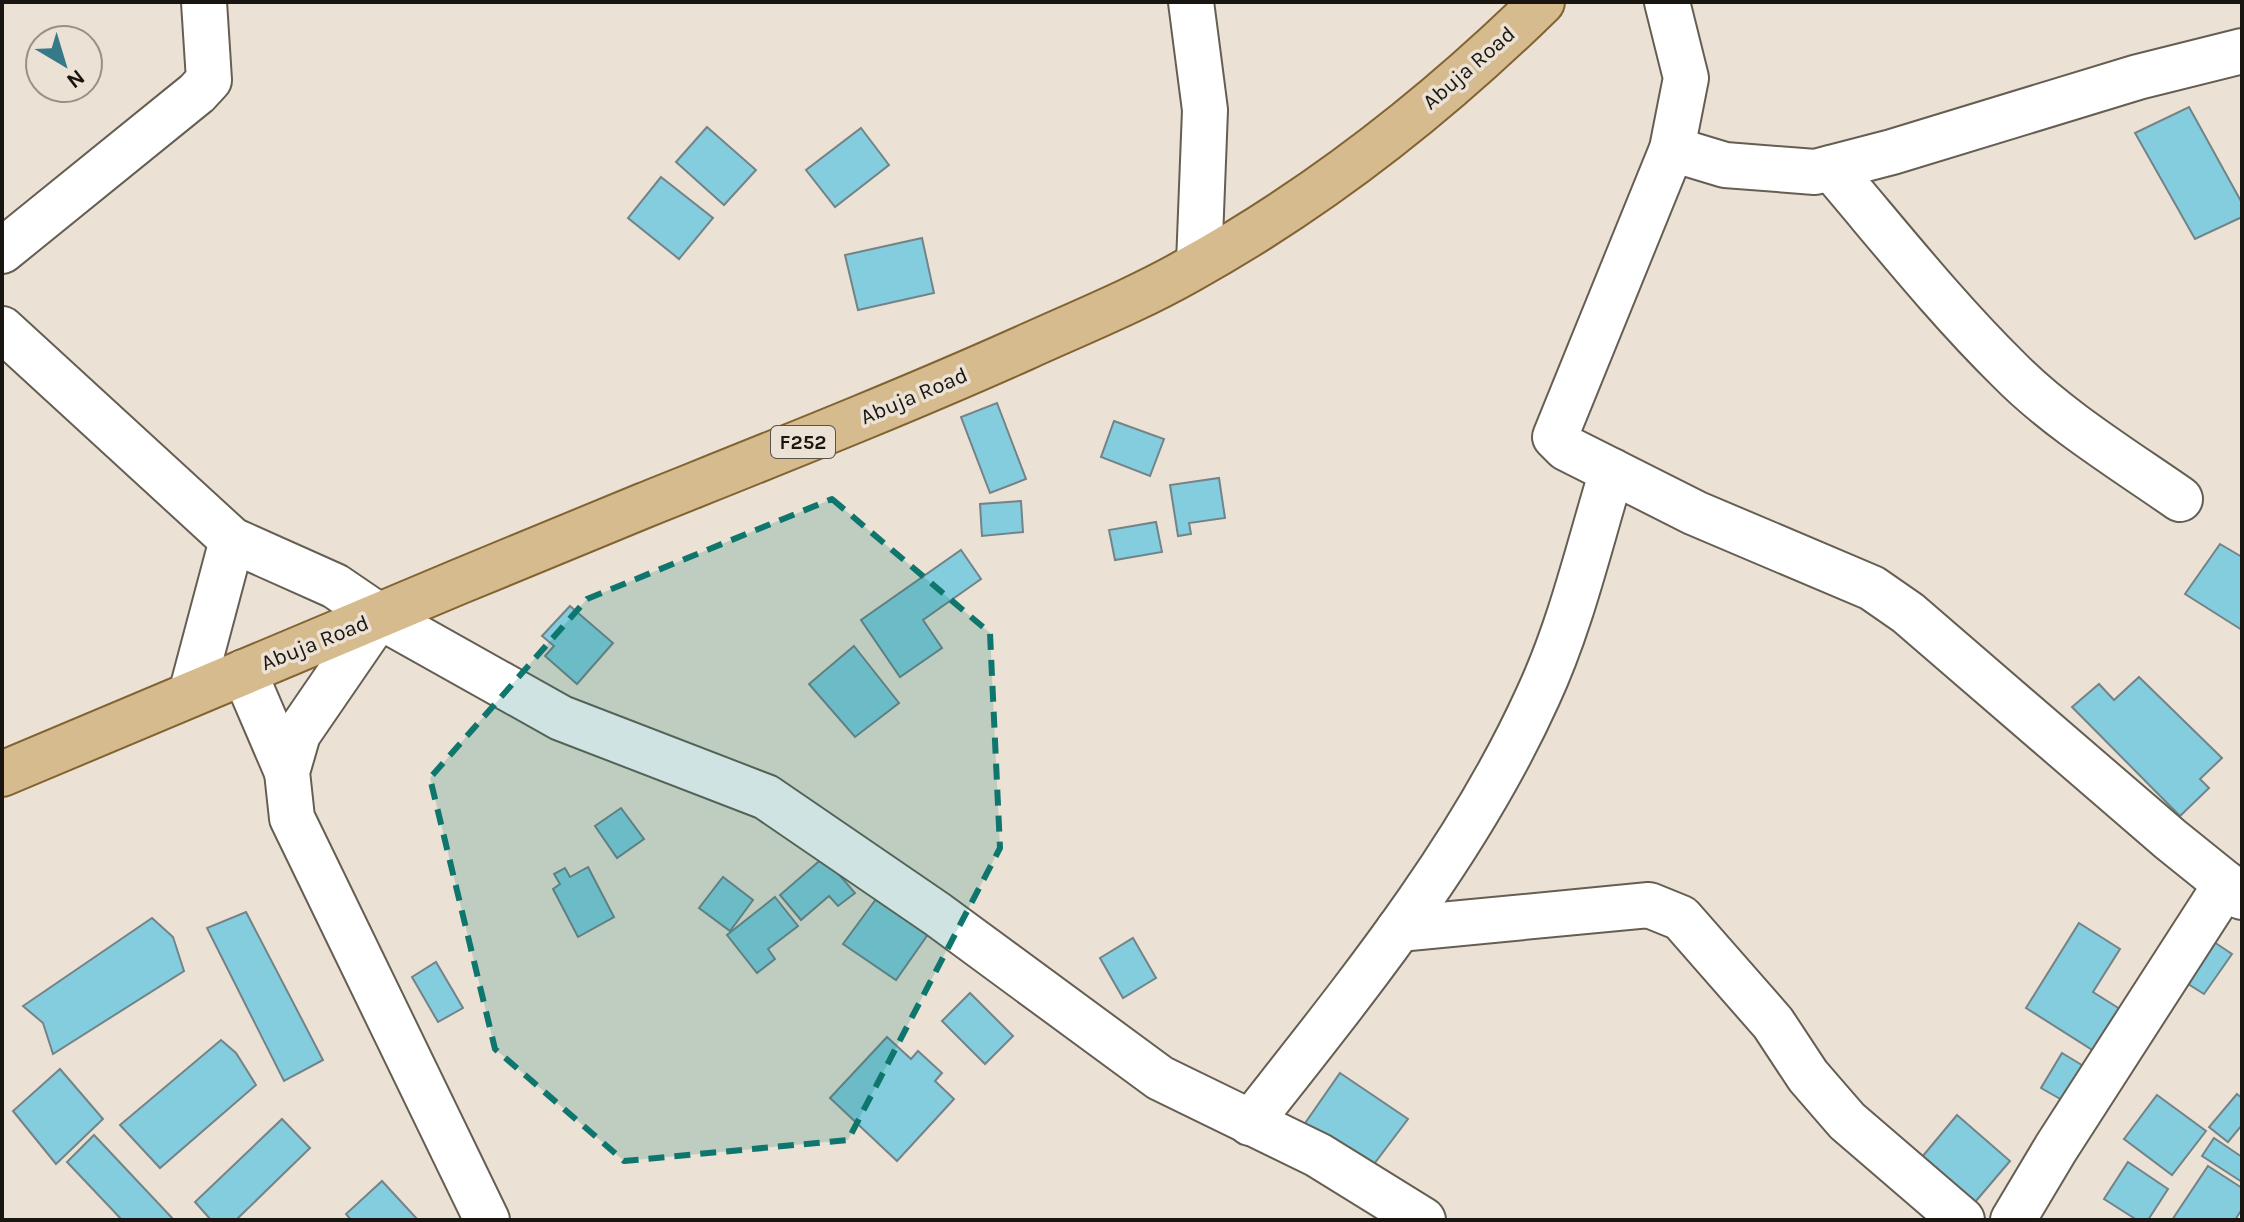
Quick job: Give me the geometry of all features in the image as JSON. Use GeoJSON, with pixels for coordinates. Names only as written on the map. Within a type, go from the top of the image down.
{"type":"FeatureCollection","features":[{"type":"Feature","properties":{"kind":"main road","name":"Abuja Road"},"geometry":{"type":"LineString","coordinates":[[2,774],[926,391],[1111,309],[1199,264],[1267,222],[1380,144],[1491,52],[1542,2]]}},
{"type":"Feature","properties":{"kind":"street"},"geometry":{"type":"LineString","coordinates":[[2,251],[209,80],[204,2]]}},
{"type":"Feature","properties":{"kind":"street"},"geometry":{"type":"LineString","coordinates":[[1191,2],[1205,110],[1199,264]]}},
{"type":"Feature","properties":{"kind":"street"},"geometry":{"type":"LineString","coordinates":[[1667,2],[1686,78],[1672,149],[1555,437],[1566,448],[1695,513],[1828,568],[1884,596],[1908,613],[2234,891],[2056,1148],[2013,1220]]}},
{"type":"Feature","properties":{"kind":"street"},"geometry":{"type":"LineString","coordinates":[[1672,149],[1725,165],[1815,172],[1892,152],[2138,77],[2242,51]]}},
{"type":"Feature","properties":{"kind":"street"},"geometry":{"type":"LineString","coordinates":[[1831,168],[2010,372],[2078,427],[2180,499]]}},
{"type":"Feature","properties":{"kind":"street"},"geometry":{"type":"LineString","coordinates":[[2,329],[232,540],[335,586],[379,616],[561,718],[766,797],[937,914],[1160,1078],[1318,1155],[1423,1220]]}},
{"type":"Feature","properties":{"kind":"street"},"geometry":{"type":"LineString","coordinates":[[1250,1123],[1381,956],[1487,799],[1539,696],[1560,643],[1612,471]]}},
{"type":"Feature","properties":{"kind":"street"},"geometry":{"type":"LineString","coordinates":[[191,694],[232,540]]}},
{"type":"Feature","properties":{"kind":"street"},"geometry":{"type":"LineString","coordinates":[[287,772],[298,734],[379,616]]}},
{"type":"Feature","properties":{"kind":"street"},"geometry":{"type":"LineString","coordinates":[[244,672],[287,772],[292,818],[432,1101],[487,1220]]}},
{"type":"Feature","properties":{"kind":"street"},"geometry":{"type":"LineString","coordinates":[[1399,929],[1649,905],[1681,918],[1773,1023],[1808,1076],[1847,1121],[1962,1220]]}},
{"type":"Feature","properties":{"kind":"highlighted area"},"geometry":{"type":"Polygon","coordinates":[[[832,499],[990,633],[1000,848],[848,1140],[624,1161],[495,1049],[430,778],[587,599],[832,499]]]}},
{"type":"Feature","properties":{"kind":"building"},"geometry":{"type":"Polygon","coordinates":[[[2189,107],[2242,203],[2242,217],[2195,239],[2135,133],[2189,107]]]}},
{"type":"Feature","properties":{"kind":"building"},"geometry":{"type":"Polygon","coordinates":[[[707,127],[756,170],[724,205],[676,162],[707,127]]]}},
{"type":"Feature","properties":{"kind":"building"},"geometry":{"type":"Polygon","coordinates":[[[861,128],[889,165],[835,207],[806,170],[861,128]]]}},
{"type":"Feature","properties":{"kind":"building"},"geometry":{"type":"Polygon","coordinates":[[[661,177],[713,218],[679,259],[628,218],[661,177]]]}},
{"type":"Feature","properties":{"kind":"building"},"geometry":{"type":"Polygon","coordinates":[[[922,238],[934,293],[858,310],[845,255],[922,238]]]}},
{"type":"Feature","properties":{"kind":"building"},"geometry":{"type":"Polygon","coordinates":[[[997,403],[1026,479],[990,493],[961,417],[997,403]]]}},
{"type":"Feature","properties":{"kind":"building"},"geometry":{"type":"Polygon","coordinates":[[[1114,421],[1164,439],[1150,476],[1101,457],[1114,421]]]}},
{"type":"Feature","properties":{"kind":"building"},"geometry":{"type":"Polygon","coordinates":[[[1219,478],[1225,518],[1189,523],[1191,534],[1178,536],[1170,485],[1219,478]]]}},
{"type":"Feature","properties":{"kind":"building"},"geometry":{"type":"Polygon","coordinates":[[[1021,501],[1023,532],[982,536],[980,504],[1021,501]]]}},
{"type":"Feature","properties":{"kind":"building"},"geometry":{"type":"Polygon","coordinates":[[[1156,522],[1162,552],[1115,560],[1109,530],[1156,522]]]}},
{"type":"Feature","properties":{"kind":"building"},"geometry":{"type":"Polygon","coordinates":[[[2220,544],[2242,557],[2242,630],[2185,594],[2220,544]]]}},
{"type":"Feature","properties":{"kind":"building"},"geometry":{"type":"Polygon","coordinates":[[[961,550],[981,579],[923,620],[942,648],[900,677],[861,620],[961,550]]]}},
{"type":"Feature","properties":{"kind":"building"},"geometry":{"type":"Polygon","coordinates":[[[570,606],[613,643],[577,684],[545,656],[554,646],[542,636],[570,606]]]}},
{"type":"Feature","properties":{"kind":"building"},"geometry":{"type":"Polygon","coordinates":[[[854,646],[899,703],[855,737],[809,684],[854,646]]]}},
{"type":"Feature","properties":{"kind":"building"},"geometry":{"type":"Polygon","coordinates":[[[2139,677],[2222,758],[2200,779],[2209,788],[2180,816],[2072,707],[2099,684],[2114,700],[2139,677]]]}},
{"type":"Feature","properties":{"kind":"building"},"geometry":{"type":"Polygon","coordinates":[[[621,808],[644,839],[617,858],[595,826],[621,808]]]}},
{"type":"Feature","properties":{"kind":"building"},"geometry":{"type":"Polygon","coordinates":[[[824,857],[855,893],[838,906],[829,896],[801,920],[780,895],[824,857]]]}},
{"type":"Feature","properties":{"kind":"building"},"geometry":{"type":"Polygon","coordinates":[[[588,867],[614,917],[578,937],[553,889],[560,884],[554,874],[565,868],[570,877],[588,867]]]}},
{"type":"Feature","properties":{"kind":"building"},"geometry":{"type":"Polygon","coordinates":[[[723,877],[753,900],[730,931],[699,908],[723,877]]]}},
{"type":"Feature","properties":{"kind":"building"},"geometry":{"type":"Polygon","coordinates":[[[879,895],[931,930],[896,980],[843,944],[879,895]]]}},
{"type":"Feature","properties":{"kind":"building"},"geometry":{"type":"Polygon","coordinates":[[[775,897],[798,926],[768,949],[775,959],[757,973],[727,935],[775,897]]]}},
{"type":"Feature","properties":{"kind":"building"},"geometry":{"type":"Polygon","coordinates":[[[246,912],[323,1060],[284,1081],[207,928],[246,912]]]}},
{"type":"Feature","properties":{"kind":"building"},"geometry":{"type":"Polygon","coordinates":[[[152,918],[173,937],[184,971],[53,1054],[43,1023],[23,1006],[152,918]]]}},
{"type":"Feature","properties":{"kind":"building"},"geometry":{"type":"Polygon","coordinates":[[[2079,923],[2120,949],[2093,992],[2120,1009],[2094,1051],[2026,1008],[2079,923]]]}},
{"type":"Feature","properties":{"kind":"building"},"geometry":{"type":"Polygon","coordinates":[[[1133,938],[1156,978],[1123,998],[1100,958],[1133,938]]]}},
{"type":"Feature","properties":{"kind":"building"},"geometry":{"type":"Polygon","coordinates":[[[2214,942],[2232,954],[2204,994],[2185,982],[2214,942]]]}},
{"type":"Feature","properties":{"kind":"building"},"geometry":{"type":"Polygon","coordinates":[[[436,962],[463,1008],[438,1022],[412,977],[436,962]]]}},
{"type":"Feature","properties":{"kind":"building"},"geometry":{"type":"Polygon","coordinates":[[[970,993],[1013,1036],[985,1064],[942,1021],[970,993]]]}},
{"type":"Feature","properties":{"kind":"building"},"geometry":{"type":"Polygon","coordinates":[[[887,1037],[911,1059],[918,1051],[942,1073],[935,1081],[954,1099],[897,1161],[830,1098],[887,1037]]]}},
{"type":"Feature","properties":{"kind":"building"},"geometry":{"type":"Polygon","coordinates":[[[221,1040],[236,1053],[256,1085],[160,1168],[120,1125],[221,1040]]]}},
{"type":"Feature","properties":{"kind":"building"},"geometry":{"type":"Polygon","coordinates":[[[2062,1053],[2090,1070],[2069,1104],[2041,1088],[2062,1053]]]}},
{"type":"Feature","properties":{"kind":"building"},"geometry":{"type":"Polygon","coordinates":[[[60,1069],[103,1119],[56,1164],[13,1111],[60,1069]]]}},
{"type":"Feature","properties":{"kind":"building"},"geometry":{"type":"Polygon","coordinates":[[[1340,1073],[1408,1119],[1368,1172],[1301,1129],[1340,1073]]]}},
{"type":"Feature","properties":{"kind":"building"},"geometry":{"type":"Polygon","coordinates":[[[2237,1094],[2242,1098],[2242,1125],[2228,1142],[2209,1127],[2237,1094]]]}},
{"type":"Feature","properties":{"kind":"building"},"geometry":{"type":"Polygon","coordinates":[[[2157,1095],[2206,1131],[2172,1175],[2124,1139],[2157,1095]]]}},
{"type":"Feature","properties":{"kind":"building"},"geometry":{"type":"Polygon","coordinates":[[[1957,1115],[2010,1161],[1970,1208],[1917,1163],[1957,1115]]]}},
{"type":"Feature","properties":{"kind":"building"},"geometry":{"type":"Polygon","coordinates":[[[282,1119],[310,1148],[236,1220],[211,1220],[195,1202],[282,1119]]]}},
{"type":"Feature","properties":{"kind":"building"},"geometry":{"type":"Polygon","coordinates":[[[94,1135],[174,1220],[122,1220],[67,1162],[94,1135]]]}},
{"type":"Feature","properties":{"kind":"building"},"geometry":{"type":"Polygon","coordinates":[[[2214,1138],[2242,1157],[2242,1182],[2202,1156],[2214,1138]]]}},
{"type":"Feature","properties":{"kind":"building"},"geometry":{"type":"Polygon","coordinates":[[[2128,1162],[2168,1189],[2148,1220],[2137,1220],[2104,1199],[2128,1162]]]}},
{"type":"Feature","properties":{"kind":"building"},"geometry":{"type":"Polygon","coordinates":[[[2208,1166],[2242,1188],[2242,1209],[2235,1220],[2172,1220],[2208,1166]]]}},
{"type":"Feature","properties":{"kind":"building"},"geometry":{"type":"Polygon","coordinates":[[[382,1181],[418,1220],[351,1220],[346,1214],[382,1181]]]}}]}
